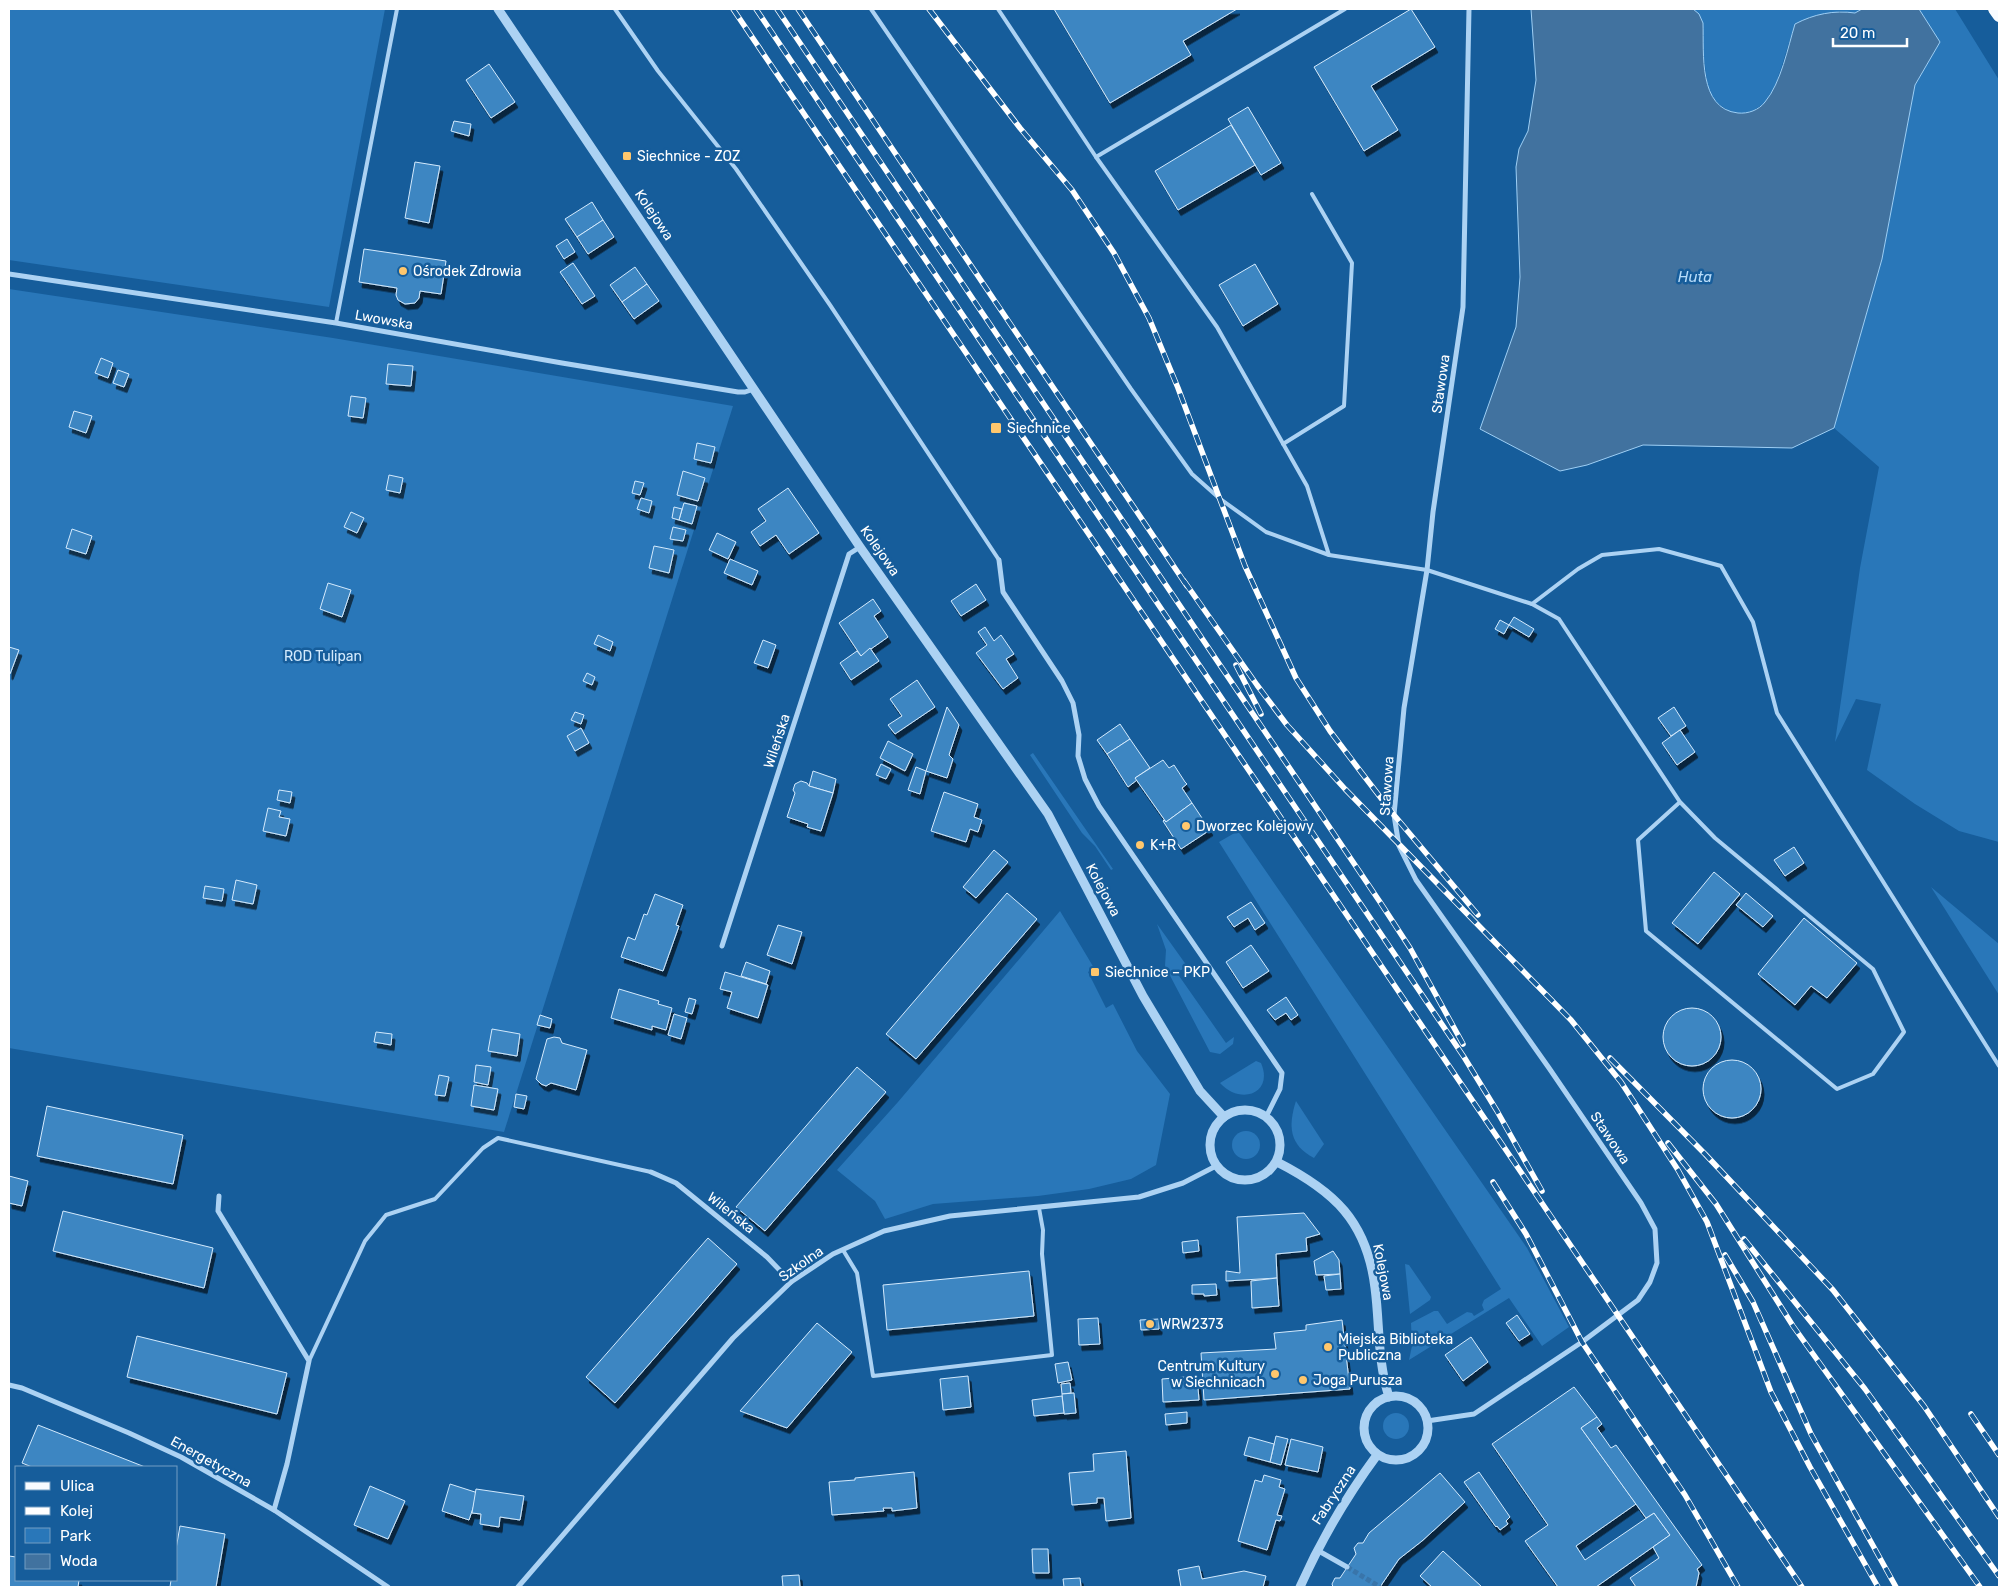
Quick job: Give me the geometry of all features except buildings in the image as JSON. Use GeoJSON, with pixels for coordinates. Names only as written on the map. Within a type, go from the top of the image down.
{"type":"FeatureCollection","features":[{"type":"Feature","properties":{"kind":"main road"},"geometry":{"type":"LineString","coordinates":[[1994,9],[1999,16]]}},
{"type":"Feature","properties":{"kind":"street","name":"Kolejowa"},"geometry":{"type":"LineString","coordinates":[[498,9],[755,388],[860,547],[1048,814],[1143,996],[1200,1091],[1224,1117]]}},
{"type":"Feature","properties":{"kind":"street","name":"Stawowa"},"geometry":{"type":"LineString","coordinates":[[1427,1421],[1474,1414],[1582,1342],[1638,1300],[1650,1282],[1657,1262],[1654,1229],[1641,1203],[1549,1068],[1416,880],[1400,846],[1394,815],[1404,708],[1428,570],[1433,512],[1464,307],[1469,9]]}},
{"type":"Feature","properties":{"kind":"street","name":"Lwowska"},"geometry":{"type":"LineString","coordinates":[[9,274],[336,323],[738,392],[755,388]]}},
{"type":"Feature","properties":{"kind":"street","name":"Wileńska"},"geometry":{"type":"LineString","coordinates":[[722,946],[849,554],[860,547]]}},
{"type":"Feature","properties":{"kind":"street"},"geometry":{"type":"LineString","coordinates":[[999,560],[1003,592],[1062,681],[1073,703],[1079,735],[1078,756],[1085,779],[1099,806],[1282,1073],[1280,1089],[1266,1116]]}},
{"type":"Feature","properties":{"kind":"street"},"geometry":{"type":"LineString","coordinates":[[1234,1111],[1256,1111],[1266,1116],[1275,1126],[1280,1138],[1277,1162],[1264,1175],[1247,1181],[1230,1178],[1216,1166],[1210,1154],[1210,1140],[1214,1127],[1224,1117],[1234,1111]]}},
{"type":"Feature","properties":{"kind":"street","name":"Kolejowa"},"geometry":{"type":"LineString","coordinates":[[1277,1162],[1310,1181],[1330,1196],[1356,1224],[1368,1251],[1375,1287],[1382,1375],[1389,1397]]}},
{"type":"Feature","properties":{"kind":"street","name":"Szkolna"},"geometry":{"type":"LineString","coordinates":[[518,1587],[733,1338],[791,1282],[843,1250],[884,1231],[950,1216],[1139,1197],[1183,1184],[1216,1166]]}},
{"type":"Feature","properties":{"kind":"street","name":"Wileńska"},"geometry":{"type":"LineString","coordinates":[[651,1172],[676,1183],[767,1256],[791,1282]]}},
{"type":"Feature","properties":{"kind":"street"},"geometry":{"type":"LineString","coordinates":[[219,1196],[218,1211],[309,1361],[287,1464],[274,1510]]}},
{"type":"Feature","properties":{"kind":"street","name":"Energetyczna"},"geometry":{"type":"LineString","coordinates":[[9,1384],[130,1433],[181,1457],[274,1510],[388,1587]]}},
{"type":"Feature","properties":{"kind":"street"},"geometry":{"type":"LineString","coordinates":[[1389,1397],[1401,1397],[1413,1401],[1422,1410],[1427,1421],[1427,1436],[1420,1450],[1407,1458],[1392,1460],[1377,1455],[1368,1444],[1364,1430],[1367,1416],[1376,1404],[1389,1397]]}},
{"type":"Feature","properties":{"kind":"street","name":"Fabryczna"},"geometry":{"type":"LineString","coordinates":[[1300,1587],[1317,1550],[1354,1486],[1377,1455]]}},
{"type":"Feature","properties":{"kind":"street"},"geometry":{"type":"LineString","coordinates":[[1317,1550],[1347,1567]]}},
{"type":"Feature","properties":{"kind":"lane"},"geometry":{"type":"LineString","coordinates":[[336,323],[397,9]]}},
{"type":"Feature","properties":{"kind":"lane"},"geometry":{"type":"LineString","coordinates":[[615,9],[658,72],[747,185],[830,305],[999,560]]}},
{"type":"Feature","properties":{"kind":"lane"},"geometry":{"type":"LineString","coordinates":[[871,9],[1131,389],[1192,474],[1219,498],[1266,532],[1329,555],[1428,570],[1532,604],[1558,618],[1680,802],[1715,838],[1873,969],[1904,1032],[1873,1074],[1837,1090],[1646,931],[1638,840],[1680,802]]}},
{"type":"Feature","properties":{"kind":"lane"},"geometry":{"type":"LineString","coordinates":[[998,9],[1096,157],[1218,327],[1307,486],[1329,555]]}},
{"type":"Feature","properties":{"kind":"lane"},"geometry":{"type":"LineString","coordinates":[[1096,157],[1345,9]]}},
{"type":"Feature","properties":{"kind":"lane"},"geometry":{"type":"LineString","coordinates":[[1283,444],[1344,406],[1352,262],[1312,194]]}},
{"type":"Feature","properties":{"kind":"lane"},"geometry":{"type":"LineString","coordinates":[[1532,604],[1578,569],[1602,555],[1659,549],[1721,566],[1754,622],[1777,713],[1999,1066]]}},
{"type":"Feature","properties":{"kind":"lane"},"geometry":{"type":"LineString","coordinates":[[309,1361],[365,1241],[386,1215],[435,1199],[483,1148],[498,1138],[651,1172]]}},
{"type":"Feature","properties":{"kind":"lane"},"geometry":{"type":"LineString","coordinates":[[843,1250],[857,1273],[872,1376],[1052,1355],[1042,1254],[1043,1230],[1039,1208]]}},
{"type":"Feature","properties":{"kind":"green space"},"geometry":{"type":"Polygon","coordinates":[[[9,9],[385,9],[329,307],[9,260],[9,9]]]}},
{"type":"Feature","properties":{"kind":"green space"},"geometry":{"type":"Polygon","coordinates":[[[1693,9],[1862,9],[1855,13],[1840,11],[1795,24],[1776,84],[1765,103],[1748,114],[1730,112],[1716,102],[1708,91],[1699,15],[1693,9]]]}},
{"type":"Feature","properties":{"kind":"green space"},"geometry":{"type":"Polygon","coordinates":[[[1919,9],[1955,9],[1999,80],[1999,842],[1959,831],[1915,804],[1867,770],[1881,704],[1856,699],[1835,742],[1860,568],[1879,467],[1834,428],[1882,259],[1915,85],[1940,42],[1919,9]]]}},
{"type":"Feature","properties":{"kind":"green space","name":"ROD Tulipan"},"geometry":{"type":"Polygon","coordinates":[[[9,289],[333,338],[733,406],[504,1132],[9,1048],[9,289]]]}},
{"type":"Feature","properties":{"kind":"green space"},"geometry":{"type":"Polygon","coordinates":[[[1033,753],[1113,869],[1111,870],[1095,846],[1082,833],[1030,755],[1033,753]]]}},
{"type":"Feature","properties":{"kind":"green space"},"geometry":{"type":"Polygon","coordinates":[[[1238,831],[1527,1248],[1569,1327],[1542,1346],[1509,1298],[1409,1360],[1412,1346],[1411,1323],[1434,1311],[1438,1311],[1447,1324],[1467,1312],[1472,1313],[1474,1316],[1484,1310],[1482,1305],[1484,1300],[1501,1289],[1219,842],[1238,831]]]}},
{"type":"Feature","properties":{"kind":"green space"},"geometry":{"type":"Polygon","coordinates":[[[1931,887],[1999,944],[1999,995],[1931,887]]]}},
{"type":"Feature","properties":{"kind":"green space"},"geometry":{"type":"Polygon","coordinates":[[[1060,911],[1094,968],[1088,972],[1106,1008],[1113,1004],[1137,1051],[1170,1094],[1156,1165],[1131,1179],[1089,1189],[1038,1196],[933,1204],[885,1219],[875,1201],[837,1170],[898,1102],[1060,911]]]}},
{"type":"Feature","properties":{"kind":"green space"},"geometry":{"type":"Polygon","coordinates":[[[1157,924],[1187,966],[1177,973],[1226,1043],[1234,1037],[1233,1044],[1220,1054],[1210,1052],[1165,966],[1166,950],[1157,924]]]}},
{"type":"Feature","properties":{"kind":"green space"},"geometry":{"type":"Polygon","coordinates":[[[1256,1061],[1261,1063],[1264,1073],[1263,1082],[1259,1089],[1253,1093],[1246,1095],[1237,1094],[1228,1090],[1220,1083],[1256,1061]]]}},
{"type":"Feature","properties":{"kind":"green space"},"geometry":{"type":"Polygon","coordinates":[[[1296,1101],[1324,1144],[1314,1158],[1306,1153],[1295,1141],[1292,1119],[1296,1101]]]}},
{"type":"Feature","properties":{"kind":"green space"},"geometry":{"type":"Polygon","coordinates":[[[1246,1131],[1256,1135],[1260,1145],[1256,1155],[1246,1159],[1236,1155],[1232,1145],[1236,1135],[1246,1131]]]}},
{"type":"Feature","properties":{"kind":"green space"},"geometry":{"type":"Polygon","coordinates":[[[1405,1264],[1409,1265],[1431,1297],[1430,1300],[1410,1314],[1405,1264]]]}},
{"type":"Feature","properties":{"kind":"green space"},"geometry":{"type":"Polygon","coordinates":[[[1396,1413],[1406,1416],[1409,1426],[1406,1436],[1396,1439],[1386,1436],[1383,1426],[1386,1416],[1396,1413]]]}},
{"type":"Feature","properties":{"kind":"water","name":"Huta"},"geometry":{"type":"Polygon","coordinates":[[[1531,9],[1693,9],[1699,14],[1703,23],[1704,64],[1710,91],[1716,101],[1725,109],[1742,113],[1753,111],[1760,107],[1771,94],[1783,64],[1795,24],[1817,15],[1855,13],[1862,9],[1919,9],[1940,42],[1915,85],[1882,259],[1834,428],[1792,448],[1643,445],[1587,465],[1560,471],[1480,429],[1516,327],[1520,277],[1516,167],[1519,149],[1528,131],[1536,80],[1531,9]]]}},
{"type":"Feature","properties":{"kind":"tunnel"},"geometry":{"type":"LineString","coordinates":[[1347,1567],[1380,1587]]}},
{"type":"Feature","properties":{"kind":"railway"},"geometry":{"type":"LineString","coordinates":[[733,9],[1802,1587]]}},
{"type":"Feature","properties":{"kind":"railway"},"geometry":{"type":"LineString","coordinates":[[756,9],[1464,1057],[1542,1191]]}},
{"type":"Feature","properties":{"kind":"railway"},"geometry":{"type":"LineString","coordinates":[[777,9],[1380,902],[1410,948],[1463,1044]]}},
{"type":"Feature","properties":{"kind":"railway"},"geometry":{"type":"LineString","coordinates":[[798,9],[1187,586]]}},
{"type":"Feature","properties":{"kind":"railway"},"geometry":{"type":"LineString","coordinates":[[929,9],[1020,128],[1072,190],[1114,253],[1149,318],[1178,388],[1245,566],[1296,678],[1330,731],[1394,815],[1478,915]]}},
{"type":"Feature","properties":{"kind":"railway"},"geometry":{"type":"LineString","coordinates":[[1184,581],[1287,725],[1345,789],[1571,1020],[1621,1082],[1678,1170],[1707,1222],[1771,1392],[1810,1467],[1878,1587]]}},
{"type":"Feature","properties":{"kind":"railway"},"geometry":{"type":"LineString","coordinates":[[1236,665],[1261,714]]}},
{"type":"Feature","properties":{"kind":"railway"},"geometry":{"type":"LineString","coordinates":[[1610,1058],[1705,1154],[1833,1290],[1924,1406],[1999,1517]]}},
{"type":"Feature","properties":{"kind":"railway"},"geometry":{"type":"LineString","coordinates":[[1668,1143],[1716,1204],[1793,1326],[1980,1587]]}},
{"type":"Feature","properties":{"kind":"railway"},"geometry":{"type":"LineString","coordinates":[[1493,1182],[1526,1234],[1582,1342],[1685,1495],[1738,1587]]}},
{"type":"Feature","properties":{"kind":"railway"},"geometry":{"type":"LineString","coordinates":[[1744,1239],[1865,1389],[1999,1576]]}},
{"type":"Feature","properties":{"kind":"railway"},"geometry":{"type":"LineString","coordinates":[[1725,1255],[1753,1302],[1811,1434],[1896,1587]]}},
{"type":"Feature","properties":{"kind":"railway"},"geometry":{"type":"LineString","coordinates":[[1971,1414],[1999,1455]]}},
{"type":"Feature","properties":{"kind":"place","name":"Siechnice - ZOZ"},"geometry":{"type":"Point","coordinates":[627,156]}},
{"type":"Feature","properties":{"kind":"place","name":"Ośrodek Zdrowia"},"geometry":{"type":"Point","coordinates":[403,271]}},
{"type":"Feature","properties":{"kind":"place","name":"Siechnice"},"geometry":{"type":"Point","coordinates":[996,428]}},
{"type":"Feature","properties":{"kind":"place","name":"Dworzec Kolejowy"},"geometry":{"type":"Point","coordinates":[1186,826]}},
{"type":"Feature","properties":{"kind":"place","name":"K+R"},"geometry":{"type":"Point","coordinates":[1140,845]}},
{"type":"Feature","properties":{"kind":"place","name":"Siechnice – PKP"},"geometry":{"type":"Point","coordinates":[1095,972]}},
{"type":"Feature","properties":{"kind":"place","name":"WRW2373"},"geometry":{"type":"Point","coordinates":[1150,1324]}},
{"type":"Feature","properties":{"kind":"place","name":"Miejska Biblioteka Publiczna"},"geometry":{"type":"Point","coordinates":[1328,1347]}},
{"type":"Feature","properties":{"kind":"place","name":"Centrum Kultury w Siechnicach"},"geometry":{"type":"Point","coordinates":[1275,1374]}},
{"type":"Feature","properties":{"kind":"place","name":"Joga Purusza"},"geometry":{"type":"Point","coordinates":[1303,1380]}}]}
